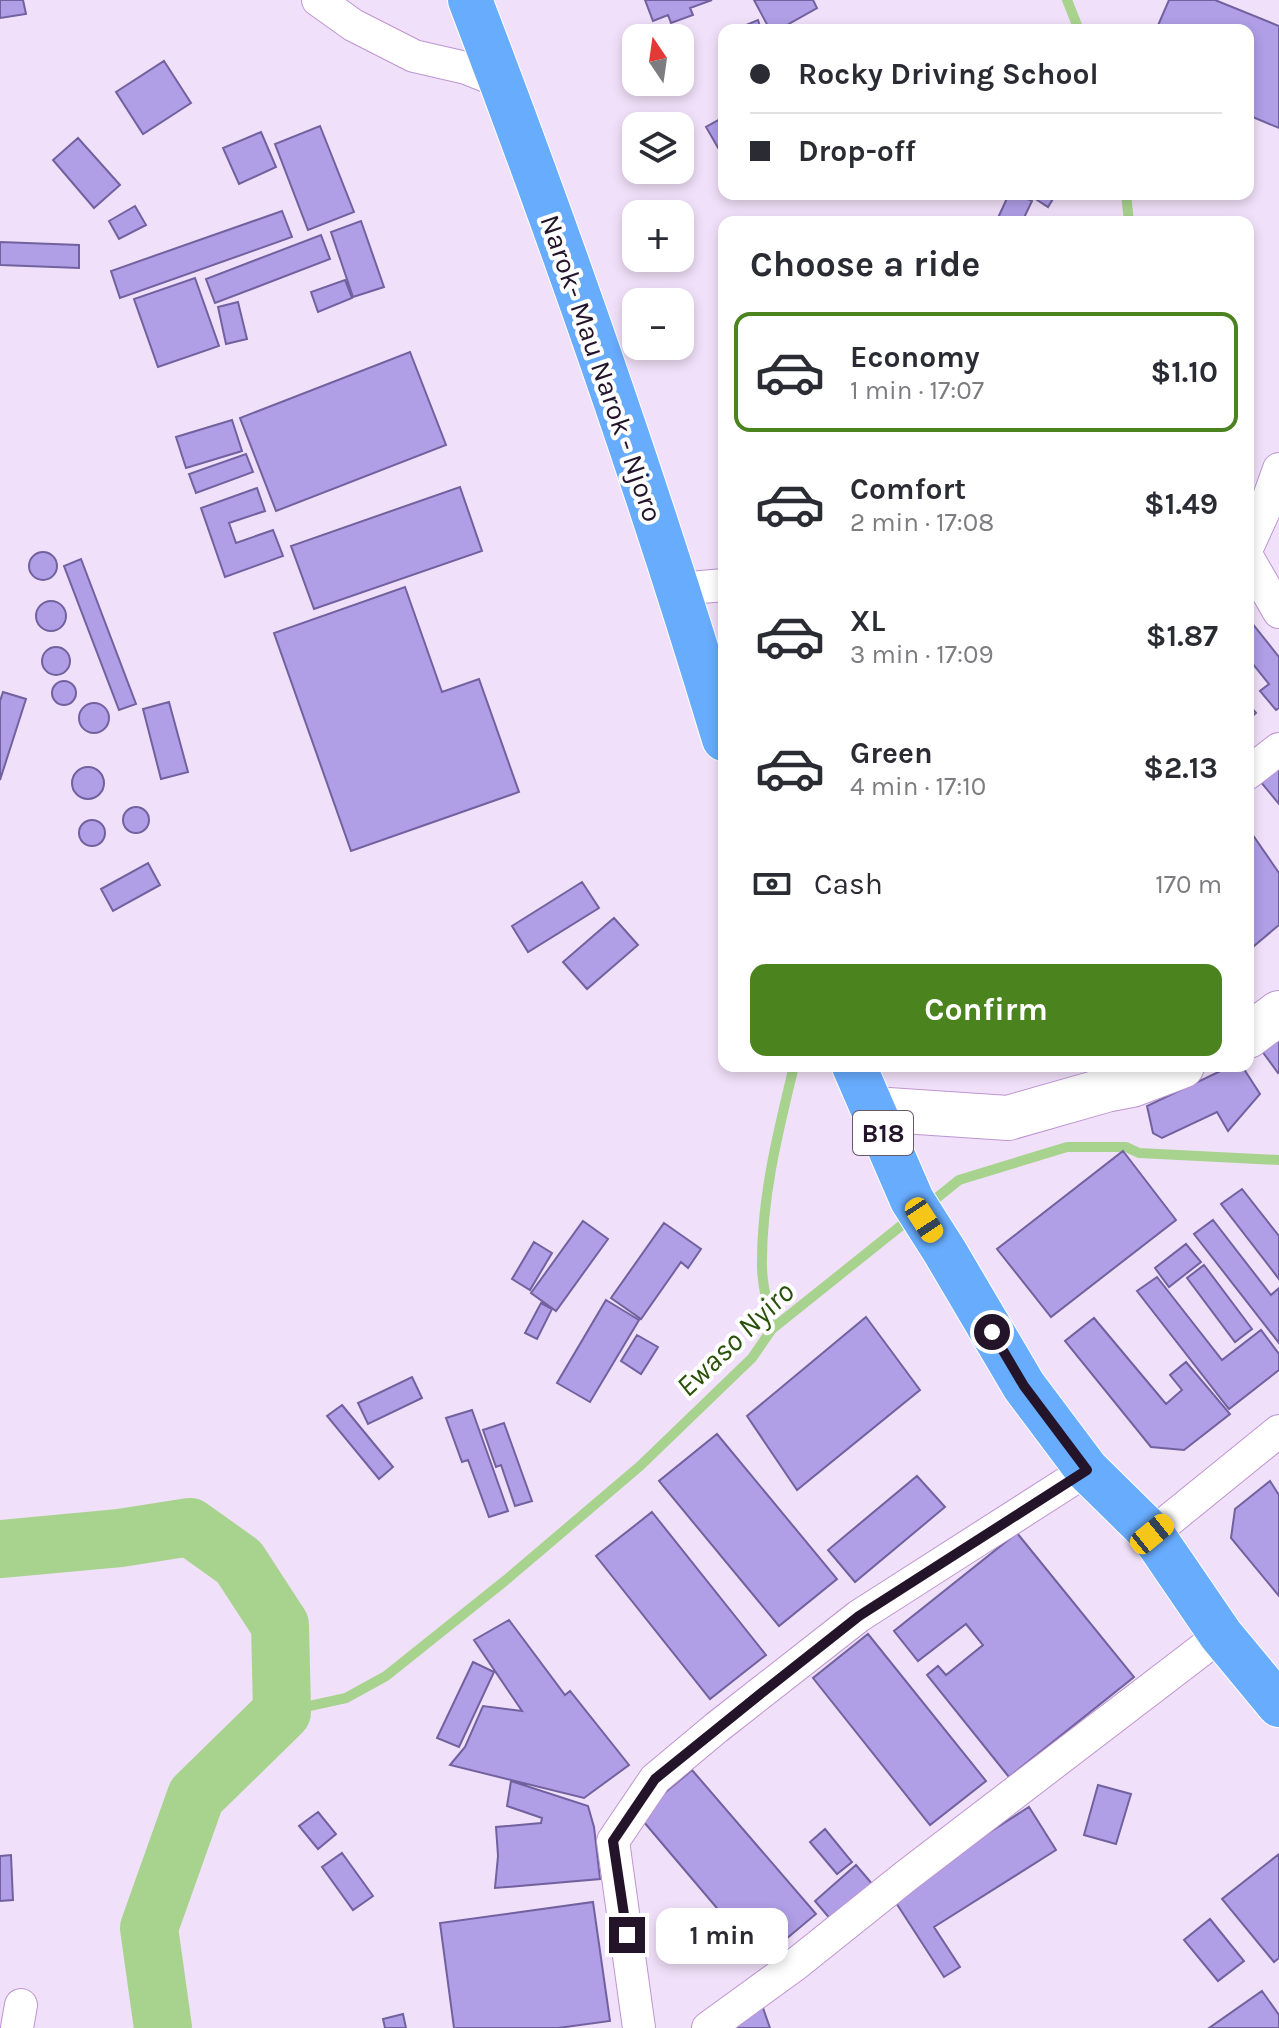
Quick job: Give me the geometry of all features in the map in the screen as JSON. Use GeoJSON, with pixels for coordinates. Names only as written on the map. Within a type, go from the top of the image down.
{"type":"FeatureCollection","features":[{"type":"Feature","properties":{"kind":"highway","name":"Narok- Mau Narok - Njoro"},"geometry":{"type":"LineString","coordinates":[[470,0],[589,327],[679,589],[718,719]]}},
{"type":"Feature","properties":{"kind":"highway","name":"B18"},"geometry":{"type":"LineString","coordinates":[[857,1072],[912,1200],[1024,1386],[1087,1470],[1152,1534],[1221,1635],[1279,1705]]}},
{"type":"Feature","properties":{"kind":"main road"},"geometry":{"type":"LineString","coordinates":[[1254,1032],[1279,1013]]}},
{"type":"Feature","properties":{"kind":"main road"},"geometry":{"type":"LineString","coordinates":[[873,1109],[1008,1118],[1106,1090],[1129,1076],[1150,1072]]}},
{"type":"Feature","properties":{"kind":"street"},"geometry":{"type":"LineString","coordinates":[[318,0],[353,25],[414,56],[466,68],[501,82]]}},
{"type":"Feature","properties":{"kind":"street"},"geometry":{"type":"LineString","coordinates":[[1254,533],[1279,469]]}},
{"type":"Feature","properties":{"kind":"street"},"geometry":{"type":"LineString","coordinates":[[1254,568],[1279,612]]}},
{"type":"Feature","properties":{"kind":"street"},"geometry":{"type":"LineString","coordinates":[[679,589],[718,586]]}},
{"type":"Feature","properties":{"kind":"street"},"geometry":{"type":"LineString","coordinates":[[1254,768],[1279,749]]}},
{"type":"Feature","properties":{"kind":"street"},"geometry":{"type":"LineString","coordinates":[[1152,1534],[1279,1431]]}},
{"type":"Feature","properties":{"kind":"street"},"geometry":{"type":"LineString","coordinates":[[639,2028],[613,1841],[655,1779],[859,1616],[1087,1470]]}},
{"type":"Feature","properties":{"kind":"street"},"geometry":{"type":"LineString","coordinates":[[708,2028],[796,1964],[1221,1635]]}},
{"type":"Feature","properties":{"kind":"building"},"geometry":{"type":"Polygon","coordinates":[[[0,0],[23,0],[26,14],[0,18],[0,0]]]}},
{"type":"Feature","properties":{"kind":"building"},"geometry":{"type":"Polygon","coordinates":[[[645,0],[712,0],[690,8],[693,15],[671,23],[668,15],[653,21],[645,0]]]}},
{"type":"Feature","properties":{"kind":"building"},"geometry":{"type":"Polygon","coordinates":[[[754,0],[813,0],[817,8],[789,24],[767,24],[754,0]]]}},
{"type":"Feature","properties":{"kind":"building"},"geometry":{"type":"Polygon","coordinates":[[[1169,0],[1215,0],[1279,26],[1279,128],[1254,118],[1254,24],[1159,24],[1169,0]]]}},
{"type":"Feature","properties":{"kind":"building"},"geometry":{"type":"Polygon","coordinates":[[[164,61],[191,103],[143,134],[116,92],[164,61]]]}},
{"type":"Feature","properties":{"kind":"building"},"geometry":{"type":"Polygon","coordinates":[[[718,120],[718,148],[706,127],[718,120]]]}},
{"type":"Feature","properties":{"kind":"building"},"geometry":{"type":"Polygon","coordinates":[[[320,126],[354,212],[308,230],[275,144],[320,126]]]}},
{"type":"Feature","properties":{"kind":"building"},"geometry":{"type":"Polygon","coordinates":[[[261,132],[276,167],[239,184],[223,148],[261,132]]]}},
{"type":"Feature","properties":{"kind":"building"},"geometry":{"type":"Polygon","coordinates":[[[78,138],[120,185],[94,208],[53,160],[78,138]]]}},
{"type":"Feature","properties":{"kind":"building"},"geometry":{"type":"Polygon","coordinates":[[[1006,200],[1032,201],[1025,216],[999,216],[1006,200]]]}},
{"type":"Feature","properties":{"kind":"building"},"geometry":{"type":"Polygon","coordinates":[[[1037,200],[1052,200],[1048,207],[1037,200]]]}},
{"type":"Feature","properties":{"kind":"building"},"geometry":{"type":"Polygon","coordinates":[[[135,206],[146,225],[119,239],[109,221],[135,206]]]}},
{"type":"Feature","properties":{"kind":"building"},"geometry":{"type":"Polygon","coordinates":[[[282,211],[292,237],[120,298],[111,271],[282,211]]]}},
{"type":"Feature","properties":{"kind":"building"},"geometry":{"type":"Polygon","coordinates":[[[361,221],[384,287],[353,297],[331,232],[361,221]]]}},
{"type":"Feature","properties":{"kind":"building"},"geometry":{"type":"Polygon","coordinates":[[[321,235],[330,259],[215,303],[206,279],[321,235]]]}},
{"type":"Feature","properties":{"kind":"building"},"geometry":{"type":"Polygon","coordinates":[[[0,242],[79,245],[79,268],[0,265],[0,242]]]}},
{"type":"Feature","properties":{"kind":"building"},"geometry":{"type":"Polygon","coordinates":[[[195,278],[219,346],[158,367],[134,299],[195,278]]]}},
{"type":"Feature","properties":{"kind":"building"},"geometry":{"type":"Polygon","coordinates":[[[345,280],[352,298],[318,312],[311,292],[345,280]]]}},
{"type":"Feature","properties":{"kind":"building"},"geometry":{"type":"Polygon","coordinates":[[[238,302],[247,339],[226,344],[218,307],[238,302]]]}},
{"type":"Feature","properties":{"kind":"building"},"geometry":{"type":"Polygon","coordinates":[[[410,352],[446,445],[276,511],[240,418],[410,352]]]}},
{"type":"Feature","properties":{"kind":"building"},"geometry":{"type":"Polygon","coordinates":[[[232,420],[242,451],[186,468],[176,437],[232,420]]]}},
{"type":"Feature","properties":{"kind":"building"},"geometry":{"type":"Polygon","coordinates":[[[246,454],[253,472],[196,493],[189,474],[246,454]]]}},
{"type":"Feature","properties":{"kind":"building"},"geometry":{"type":"Polygon","coordinates":[[[460,487],[482,551],[314,609],[291,546],[460,487]]]}},
{"type":"Feature","properties":{"kind":"building"},"geometry":{"type":"Polygon","coordinates":[[[257,488],[265,511],[229,523],[236,543],[273,530],[283,556],[225,577],[201,508],[257,488]]]}},
{"type":"Feature","properties":{"kind":"building"},"geometry":{"type":"Polygon","coordinates":[[[43,552],[53,556],[57,566],[53,576],[43,580],[33,576],[29,566],[33,556],[43,552]]]}},
{"type":"Feature","properties":{"kind":"building"},"geometry":{"type":"Polygon","coordinates":[[[81,559],[136,704],[119,710],[64,566],[81,559]]]}},
{"type":"Feature","properties":{"kind":"building"},"geometry":{"type":"Polygon","coordinates":[[[405,587],[442,692],[479,679],[519,792],[351,851],[274,633],[405,587]]]}},
{"type":"Feature","properties":{"kind":"building"},"geometry":{"type":"Polygon","coordinates":[[[51,601],[57,602],[65,610],[65,622],[57,630],[51,631],[45,630],[37,622],[36,616],[37,610],[45,602],[51,601]]]}},
{"type":"Feature","properties":{"kind":"building"},"geometry":{"type":"Polygon","coordinates":[[[1254,626],[1279,657],[1279,708],[1276,710],[1260,691],[1269,684],[1254,665],[1254,626]]]}},
{"type":"Feature","properties":{"kind":"building"},"geometry":{"type":"Polygon","coordinates":[[[56,647],[66,651],[70,661],[66,671],[56,675],[46,671],[42,661],[46,651],[56,647]]]}},
{"type":"Feature","properties":{"kind":"building"},"geometry":{"type":"Polygon","coordinates":[[[59,681],[69,681],[76,688],[76,698],[69,705],[59,705],[52,698],[52,688],[59,681]]]}},
{"type":"Feature","properties":{"kind":"building"},"geometry":{"type":"Polygon","coordinates":[[[3,692],[26,699],[0,780],[0,701],[3,692]]]}},
{"type":"Feature","properties":{"kind":"building"},"geometry":{"type":"Polygon","coordinates":[[[169,702],[188,772],[161,779],[143,709],[169,702]]]}},
{"type":"Feature","properties":{"kind":"building"},"geometry":{"type":"Polygon","coordinates":[[[94,703],[105,707],[109,718],[105,729],[94,733],[83,729],[79,718],[83,707],[94,703]]]}},
{"type":"Feature","properties":{"kind":"building"},"geometry":{"type":"Polygon","coordinates":[[[1279,756],[1279,804],[1255,775],[1279,756]]]}},
{"type":"Feature","properties":{"kind":"building"},"geometry":{"type":"Polygon","coordinates":[[[88,767],[99,772],[104,783],[99,794],[88,799],[77,794],[72,783],[77,772],[88,767]]]}},
{"type":"Feature","properties":{"kind":"building"},"geometry":{"type":"Polygon","coordinates":[[[136,807],[145,811],[149,820],[145,829],[136,833],[127,829],[123,820],[127,811],[136,807]]]}},
{"type":"Feature","properties":{"kind":"building"},"geometry":{"type":"Polygon","coordinates":[[[92,820],[101,824],[105,833],[101,842],[92,846],[83,842],[79,833],[83,824],[92,820]]]}},
{"type":"Feature","properties":{"kind":"building"},"geometry":{"type":"Polygon","coordinates":[[[1254,837],[1279,873],[1279,925],[1254,946],[1254,837]]]}},
{"type":"Feature","properties":{"kind":"building"},"geometry":{"type":"Polygon","coordinates":[[[148,863],[160,885],[113,911],[101,889],[148,863]]]}},
{"type":"Feature","properties":{"kind":"building"},"geometry":{"type":"Polygon","coordinates":[[[582,882],[599,908],[528,952],[512,926],[582,882]]]}},
{"type":"Feature","properties":{"kind":"building"},"geometry":{"type":"Polygon","coordinates":[[[614,918],[638,945],[587,989],[563,962],[614,918]]]}},
{"type":"Feature","properties":{"kind":"building"},"geometry":{"type":"Polygon","coordinates":[[[1279,1033],[1279,1072],[1278,1073],[1259,1047],[1279,1033]]]}},
{"type":"Feature","properties":{"kind":"building"},"geometry":{"type":"Polygon","coordinates":[[[1218,1072],[1246,1072],[1260,1094],[1228,1131],[1217,1112],[1162,1138],[1153,1133],[1147,1106],[1218,1072]]]}},
{"type":"Feature","properties":{"kind":"building"},"geometry":{"type":"Polygon","coordinates":[[[1123,1151],[1176,1220],[1051,1317],[997,1249],[1123,1151]]]}},
{"type":"Feature","properties":{"kind":"building"},"geometry":{"type":"Polygon","coordinates":[[[1242,1189],[1279,1236],[1279,1279],[1221,1204],[1242,1189]]]}},
{"type":"Feature","properties":{"kind":"building"},"geometry":{"type":"Polygon","coordinates":[[[1213,1220],[1271,1295],[1279,1288],[1279,1343],[1194,1234],[1213,1220]]]}},
{"type":"Feature","properties":{"kind":"building"},"geometry":{"type":"Polygon","coordinates":[[[583,1221],[608,1239],[556,1311],[531,1293],[583,1221]]]}},
{"type":"Feature","properties":{"kind":"building"},"geometry":{"type":"Polygon","coordinates":[[[664,1223],[701,1249],[688,1268],[681,1262],[641,1319],[611,1298],[664,1223]]]}},
{"type":"Feature","properties":{"kind":"building"},"geometry":{"type":"Polygon","coordinates":[[[534,1242],[552,1253],[530,1290],[512,1279],[534,1242]]]}},
{"type":"Feature","properties":{"kind":"building"},"geometry":{"type":"Polygon","coordinates":[[[1186,1244],[1201,1262],[1169,1287],[1155,1268],[1186,1244]]]}},
{"type":"Feature","properties":{"kind":"building"},"geometry":{"type":"Polygon","coordinates":[[[1204,1265],[1252,1329],[1235,1342],[1187,1278],[1204,1265]]]}},
{"type":"Feature","properties":{"kind":"building"},"geometry":{"type":"Polygon","coordinates":[[[1157,1277],[1222,1360],[1261,1330],[1279,1354],[1279,1370],[1229,1409],[1137,1291],[1157,1277]]]}},
{"type":"Feature","properties":{"kind":"building"},"geometry":{"type":"Polygon","coordinates":[[[606,1300],[639,1320],[590,1402],[557,1383],[606,1300]]]}},
{"type":"Feature","properties":{"kind":"building"},"geometry":{"type":"Polygon","coordinates":[[[541,1303],[552,1309],[537,1339],[525,1333],[541,1303]]]}},
{"type":"Feature","properties":{"kind":"building"},"geometry":{"type":"Polygon","coordinates":[[[866,1317],[920,1390],[797,1490],[747,1416],[866,1317]]]}},
{"type":"Feature","properties":{"kind":"building"},"geometry":{"type":"Polygon","coordinates":[[[1094,1318],[1166,1404],[1182,1390],[1170,1375],[1186,1362],[1230,1414],[1184,1450],[1151,1447],[1065,1341],[1094,1318]]]}},
{"type":"Feature","properties":{"kind":"building"},"geometry":{"type":"Polygon","coordinates":[[[637,1335],[658,1347],[641,1374],[621,1361],[637,1335]]]}},
{"type":"Feature","properties":{"kind":"building"},"geometry":{"type":"Polygon","coordinates":[[[412,1377],[422,1398],[368,1424],[358,1403],[412,1377]]]}},
{"type":"Feature","properties":{"kind":"building"},"geometry":{"type":"Polygon","coordinates":[[[342,1405],[393,1467],[379,1479],[327,1416],[342,1405]]]}},
{"type":"Feature","properties":{"kind":"building"},"geometry":{"type":"Polygon","coordinates":[[[472,1410],[508,1511],[489,1517],[468,1460],[462,1462],[446,1418],[472,1410]]]}},
{"type":"Feature","properties":{"kind":"building"},"geometry":{"type":"Polygon","coordinates":[[[504,1423],[532,1501],[515,1506],[501,1465],[496,1467],[483,1430],[504,1423]]]}},
{"type":"Feature","properties":{"kind":"building"},"geometry":{"type":"Polygon","coordinates":[[[717,1434],[837,1579],[779,1626],[659,1481],[717,1434]]]}},
{"type":"Feature","properties":{"kind":"building"},"geometry":{"type":"Polygon","coordinates":[[[917,1476],[945,1507],[855,1582],[828,1550],[917,1476]]]}},
{"type":"Feature","properties":{"kind":"building"},"geometry":{"type":"Polygon","coordinates":[[[1270,1481],[1279,1495],[1279,1596],[1231,1538],[1235,1509],[1270,1481]]]}},
{"type":"Feature","properties":{"kind":"building"},"geometry":{"type":"Polygon","coordinates":[[[652,1512],[766,1655],[710,1699],[596,1556],[652,1512]]]}},
{"type":"Feature","properties":{"kind":"building"},"geometry":{"type":"Polygon","coordinates":[[[1017,1533],[1134,1677],[1009,1777],[927,1675],[938,1666],[946,1675],[983,1645],[966,1624],[918,1661],[894,1631],[1017,1533]]]}},
{"type":"Feature","properties":{"kind":"building"},"geometry":{"type":"Polygon","coordinates":[[[509,1620],[565,1695],[570,1691],[629,1765],[584,1798],[450,1765],[465,1747],[483,1706],[522,1711],[474,1640],[509,1620]]]}},
{"type":"Feature","properties":{"kind":"building"},"geometry":{"type":"Polygon","coordinates":[[[868,1634],[986,1781],[930,1825],[813,1678],[868,1634]]]}},
{"type":"Feature","properties":{"kind":"building"},"geometry":{"type":"Polygon","coordinates":[[[473,1662],[494,1672],[459,1747],[437,1738],[473,1662]]]}},
{"type":"Feature","properties":{"kind":"building"},"geometry":{"type":"Polygon","coordinates":[[[692,1770],[816,1914],[761,1960],[638,1815],[692,1770]]]}},
{"type":"Feature","properties":{"kind":"building"},"geometry":{"type":"Polygon","coordinates":[[[511,1781],[588,1806],[594,1827],[600,1879],[495,1888],[498,1856],[496,1827],[541,1823],[542,1818],[507,1806],[511,1781]]]}},
{"type":"Feature","properties":{"kind":"building"},"geometry":{"type":"Polygon","coordinates":[[[1098,1785],[1131,1794],[1116,1844],[1084,1835],[1098,1785]]]}},
{"type":"Feature","properties":{"kind":"building"},"geometry":{"type":"Polygon","coordinates":[[[1029,1807],[1056,1850],[934,1927],[960,1967],[944,1977],[891,1895],[1029,1807]]]}},
{"type":"Feature","properties":{"kind":"building"},"geometry":{"type":"Polygon","coordinates":[[[318,1812],[336,1834],[318,1849],[299,1826],[318,1812]]]}},
{"type":"Feature","properties":{"kind":"building"},"geometry":{"type":"Polygon","coordinates":[[[825,1829],[852,1862],[837,1874],[810,1842],[825,1829]]]}},
{"type":"Feature","properties":{"kind":"building"},"geometry":{"type":"Polygon","coordinates":[[[342,1853],[373,1896],[353,1910],[322,1867],[342,1853]]]}},
{"type":"Feature","properties":{"kind":"building"},"geometry":{"type":"Polygon","coordinates":[[[1279,1854],[1279,1958],[1274,1962],[1222,1899],[1279,1854]]]}},
{"type":"Feature","properties":{"kind":"building"},"geometry":{"type":"Polygon","coordinates":[[[11,1855],[13,1900],[0,1901],[0,1856],[11,1855]]]}},
{"type":"Feature","properties":{"kind":"building"},"geometry":{"type":"Polygon","coordinates":[[[856,1865],[873,1885],[832,1921],[815,1901],[856,1865]]]}},
{"type":"Feature","properties":{"kind":"building"},"geometry":{"type":"Polygon","coordinates":[[[593,1902],[610,2021],[558,2028],[454,2028],[440,1923],[593,1902]]]}},
{"type":"Feature","properties":{"kind":"building"},"geometry":{"type":"Polygon","coordinates":[[[1210,1919],[1244,1961],[1218,1981],[1184,1940],[1210,1919]]]}},
{"type":"Feature","properties":{"kind":"building"},"geometry":{"type":"Polygon","coordinates":[[[1262,1991],[1279,2015],[1279,2028],[1209,2028],[1262,1991]]]}},
{"type":"Feature","properties":{"kind":"building"},"geometry":{"type":"Polygon","coordinates":[[[762,2005],[770,2028],[732,2028],[762,2005]]]}},
{"type":"Feature","properties":{"kind":"building"},"geometry":{"type":"Polygon","coordinates":[[[403,2014],[406,2028],[385,2028],[383,2019],[403,2014]]]}},
{"type":"Feature","properties":{"kind":"waterway"},"geometry":{"type":"LineString","coordinates":[[1067,0],[1077,24]]}},
{"type":"Feature","properties":{"kind":"waterway"},"geometry":{"type":"LineString","coordinates":[[1127,200],[1128,216]]}},
{"type":"Feature","properties":{"kind":"waterway"},"geometry":{"type":"LineString","coordinates":[[772,1329],[762,1275],[764,1216],[793,1072]]}},
{"type":"Feature","properties":{"kind":"waterway","name":"Ewaso Nyiro"},"geometry":{"type":"LineString","coordinates":[[928,1205],[959,1180],[1067,1147],[1126,1147],[1139,1153],[1279,1160]]}},
{"type":"Feature","properties":{"kind":"waterway","name":"Ewaso Nyiro"},"geometry":{"type":"LineString","coordinates":[[282,1712],[346,1698],[386,1676],[506,1580],[640,1466],[752,1358],[772,1329],[912,1217]]}},
{"type":"Feature","properties":{"kind":"waterway"},"geometry":{"type":"LineString","coordinates":[[0,1549],[120,1538],[190,1527],[239,1562],[280,1625],[282,1712],[196,1796],[149,1928],[163,2028]]}},
{"type":"Feature","properties":{"kind":"route"},"geometry":{"type":"LineString","coordinates":[[627,1935],[613,1841],[655,1779],[859,1616],[1087,1470],[1024,1386],[992,1332]]}}]}
